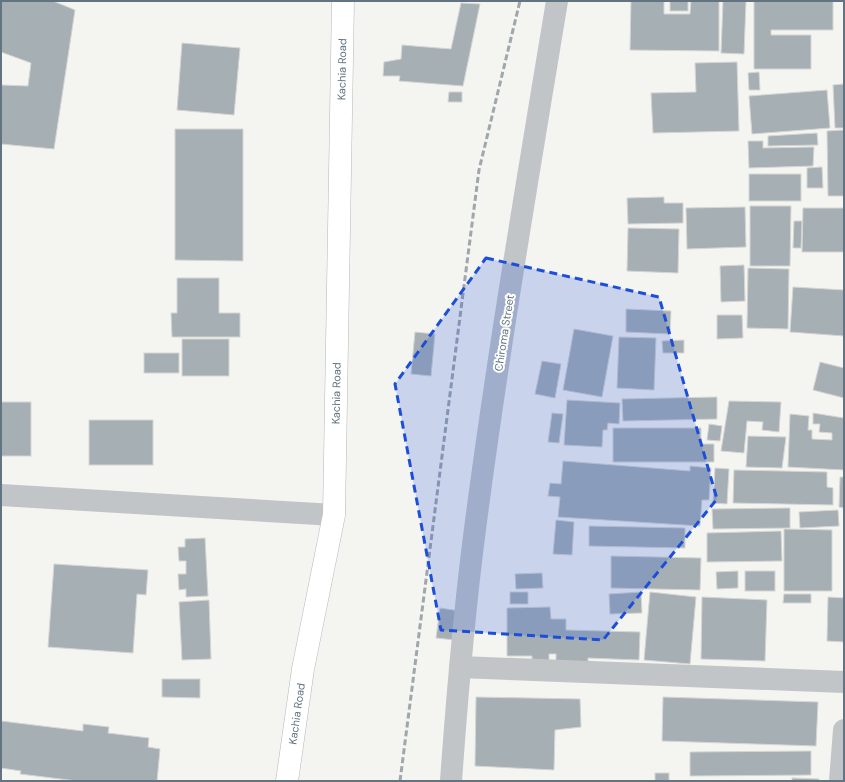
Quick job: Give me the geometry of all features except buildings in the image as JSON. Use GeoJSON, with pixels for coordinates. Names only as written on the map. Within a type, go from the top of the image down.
{"type":"FeatureCollection","features":[{"type":"Feature","properties":{"kind":"main road","name":"Kachia Road"},"geometry":{"type":"LineString","coordinates":[[288,781],[303,669],[334,515],[343,1]]}},
{"type":"Feature","properties":{"kind":"street","name":"Chiroma Street"},"geometry":{"type":"LineString","coordinates":[[451,781],[460,667],[475,530],[497,374],[557,1]]}},
{"type":"Feature","properties":{"kind":"street"},"geometry":{"type":"LineString","coordinates":[[1,495],[334,515]]}},
{"type":"Feature","properties":{"kind":"street"},"geometry":{"type":"LineString","coordinates":[[460,667],[844,682]]}},
{"type":"Feature","properties":{"kind":"street"},"geometry":{"type":"LineString","coordinates":[[840,781],[844,730]]}},
{"type":"Feature","properties":{"kind":"highlighted area"},"geometry":{"type":"Polygon","coordinates":[[[486,258],[659,297],[717,499],[603,640],[441,630],[395,384],[486,258]]]}},
{"type":"Feature","properties":{"kind":"railway"},"geometry":{"type":"LineString","coordinates":[[400,781],[479,170],[520,1]]}}]}
